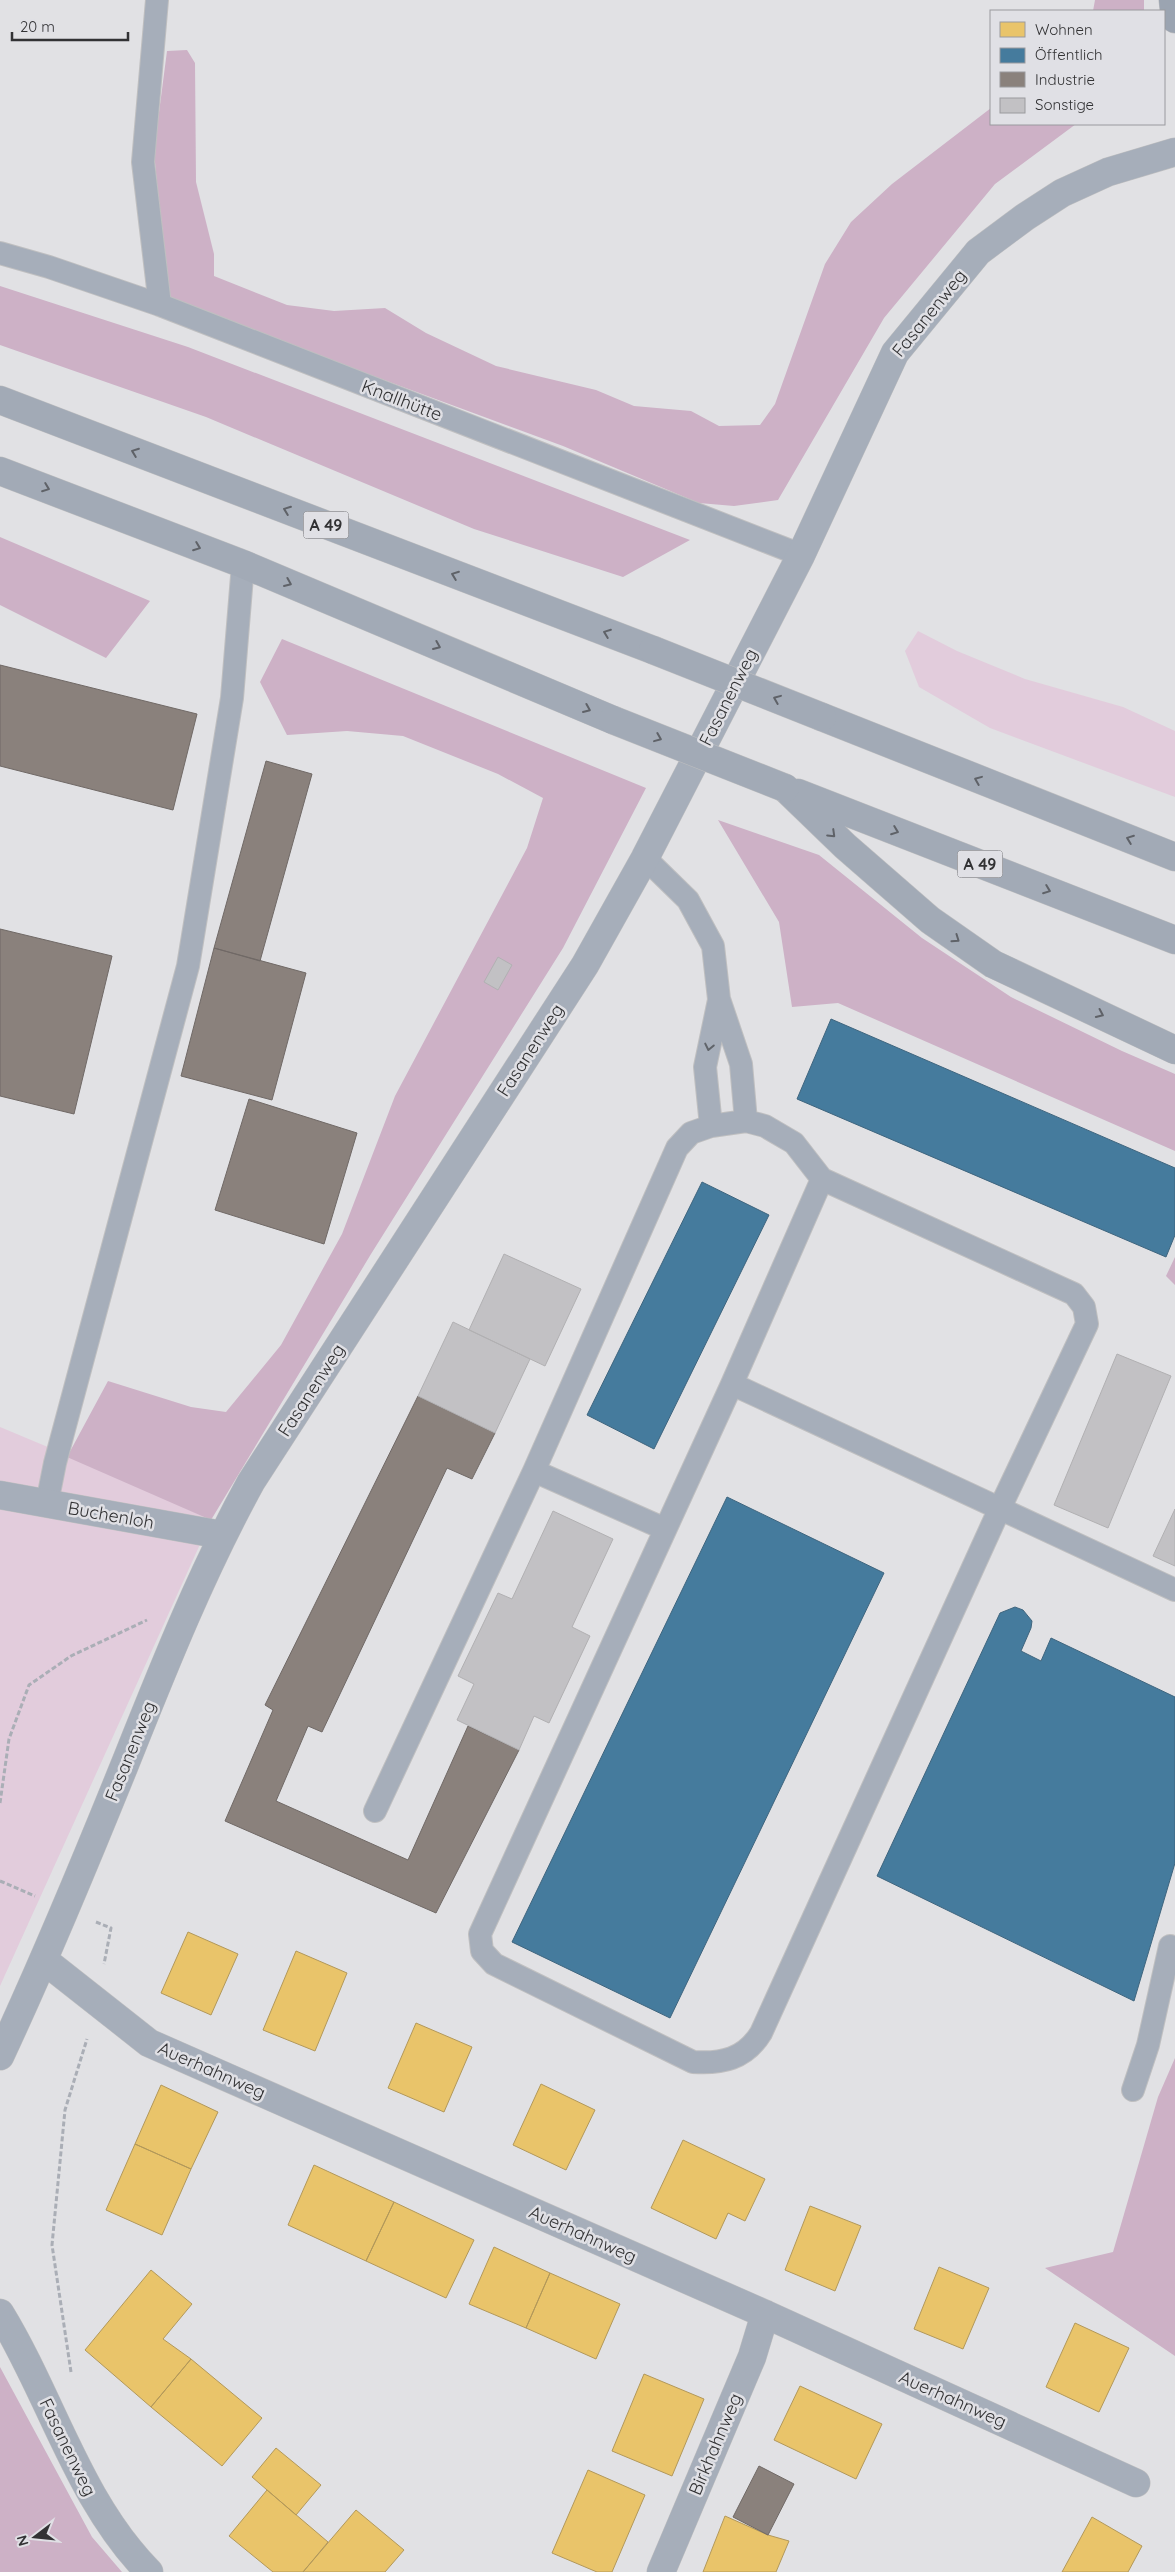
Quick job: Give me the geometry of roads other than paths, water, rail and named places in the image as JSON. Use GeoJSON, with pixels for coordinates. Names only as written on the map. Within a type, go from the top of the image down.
{"type":"FeatureCollection","features":[{"type":"Feature","properties":{"kind":"highway","name":"A 49"},"geometry":{"type":"LineString","coordinates":[[0,400],[653,650],[1175,857]]}},
{"type":"Feature","properties":{"kind":"highway","name":"A 49"},"geometry":{"type":"LineString","coordinates":[[0,471],[243,564],[613,720],[1175,940]]}},
{"type":"Feature","properties":{"kind":"highway"},"geometry":{"type":"LineString","coordinates":[[784,788],[845,846],[930,920],[993,964],[1175,1050]]}},
{"type":"Feature","properties":{"kind":"street"},"geometry":{"type":"LineString","coordinates":[[1173,0],[1175,19]]}},
{"type":"Feature","properties":{"kind":"street","name":"Fasanenweg"},"geometry":{"type":"LineString","coordinates":[[0,2056],[45,1961],[194,1597],[222,1535],[251,1482],[585,965],[646,858],[801,555],[895,352],[978,252],[1062,193],[1108,172],[1175,152]]}},
{"type":"Feature","properties":{"kind":"street","name":"Buchenloh"},"geometry":{"type":"LineString","coordinates":[[0,1495],[222,1535]]}},
{"type":"Feature","properties":{"kind":"street","name":"Auerhahnweg"},"geometry":{"type":"LineString","coordinates":[[45,1961],[149,2043],[765,2314],[1136,2483]]}},
{"type":"Feature","properties":{"kind":"street","name":"Fasanenweg"},"geometry":{"type":"LineString","coordinates":[[0,2314],[20,2346],[94,2502],[149,2572]]}},
{"type":"Feature","properties":{"kind":"street","name":"Birkhahnweg"},"geometry":{"type":"LineString","coordinates":[[661,2572],[752,2357],[765,2314]]}},
{"type":"Feature","properties":{"kind":"lane"},"geometry":{"type":"LineString","coordinates":[[157,0],[143,162],[160,305]]}},
{"type":"Feature","properties":{"kind":"lane","name":"Knallhütte"},"geometry":{"type":"LineString","coordinates":[[0,253],[49,267],[160,305],[801,555]]}},
{"type":"Feature","properties":{"kind":"lane"},"geometry":{"type":"LineString","coordinates":[[47,1503],[55,1463],[188,966],[232,698],[243,564]]}},
{"type":"Feature","properties":{"kind":"lane"},"geometry":{"type":"LineString","coordinates":[[646,858],[688,900],[713,946],[719,999],[741,1064],[746,1120]]}},
{"type":"Feature","properties":{"kind":"lane"},"geometry":{"type":"LineString","coordinates":[[711,1126],[705,1067],[719,999]]}},
{"type":"Feature","properties":{"kind":"lane"},"geometry":{"type":"LineString","coordinates":[[375,1811],[534,1471],[677,1148],[692,1133],[711,1126],[746,1120],[766,1126],[794,1143],[822,1179],[1074,1294],[1084,1307],[1087,1324],[1000,1508],[761,2033],[752,2047],[733,2058],[712,2063],[693,2062],[494,1964],[482,1951],[480,1934],[732,1384],[822,1179]]}},
{"type":"Feature","properties":{"kind":"lane"},"geometry":{"type":"LineString","coordinates":[[732,1384],[1175,1590]]}},
{"type":"Feature","properties":{"kind":"lane"},"geometry":{"type":"LineString","coordinates":[[534,1471],[665,1529]]}},
{"type":"Feature","properties":{"kind":"lane"},"geometry":{"type":"LineString","coordinates":[[1133,2090],[1148,2045],[1170,1946]]}}]}
